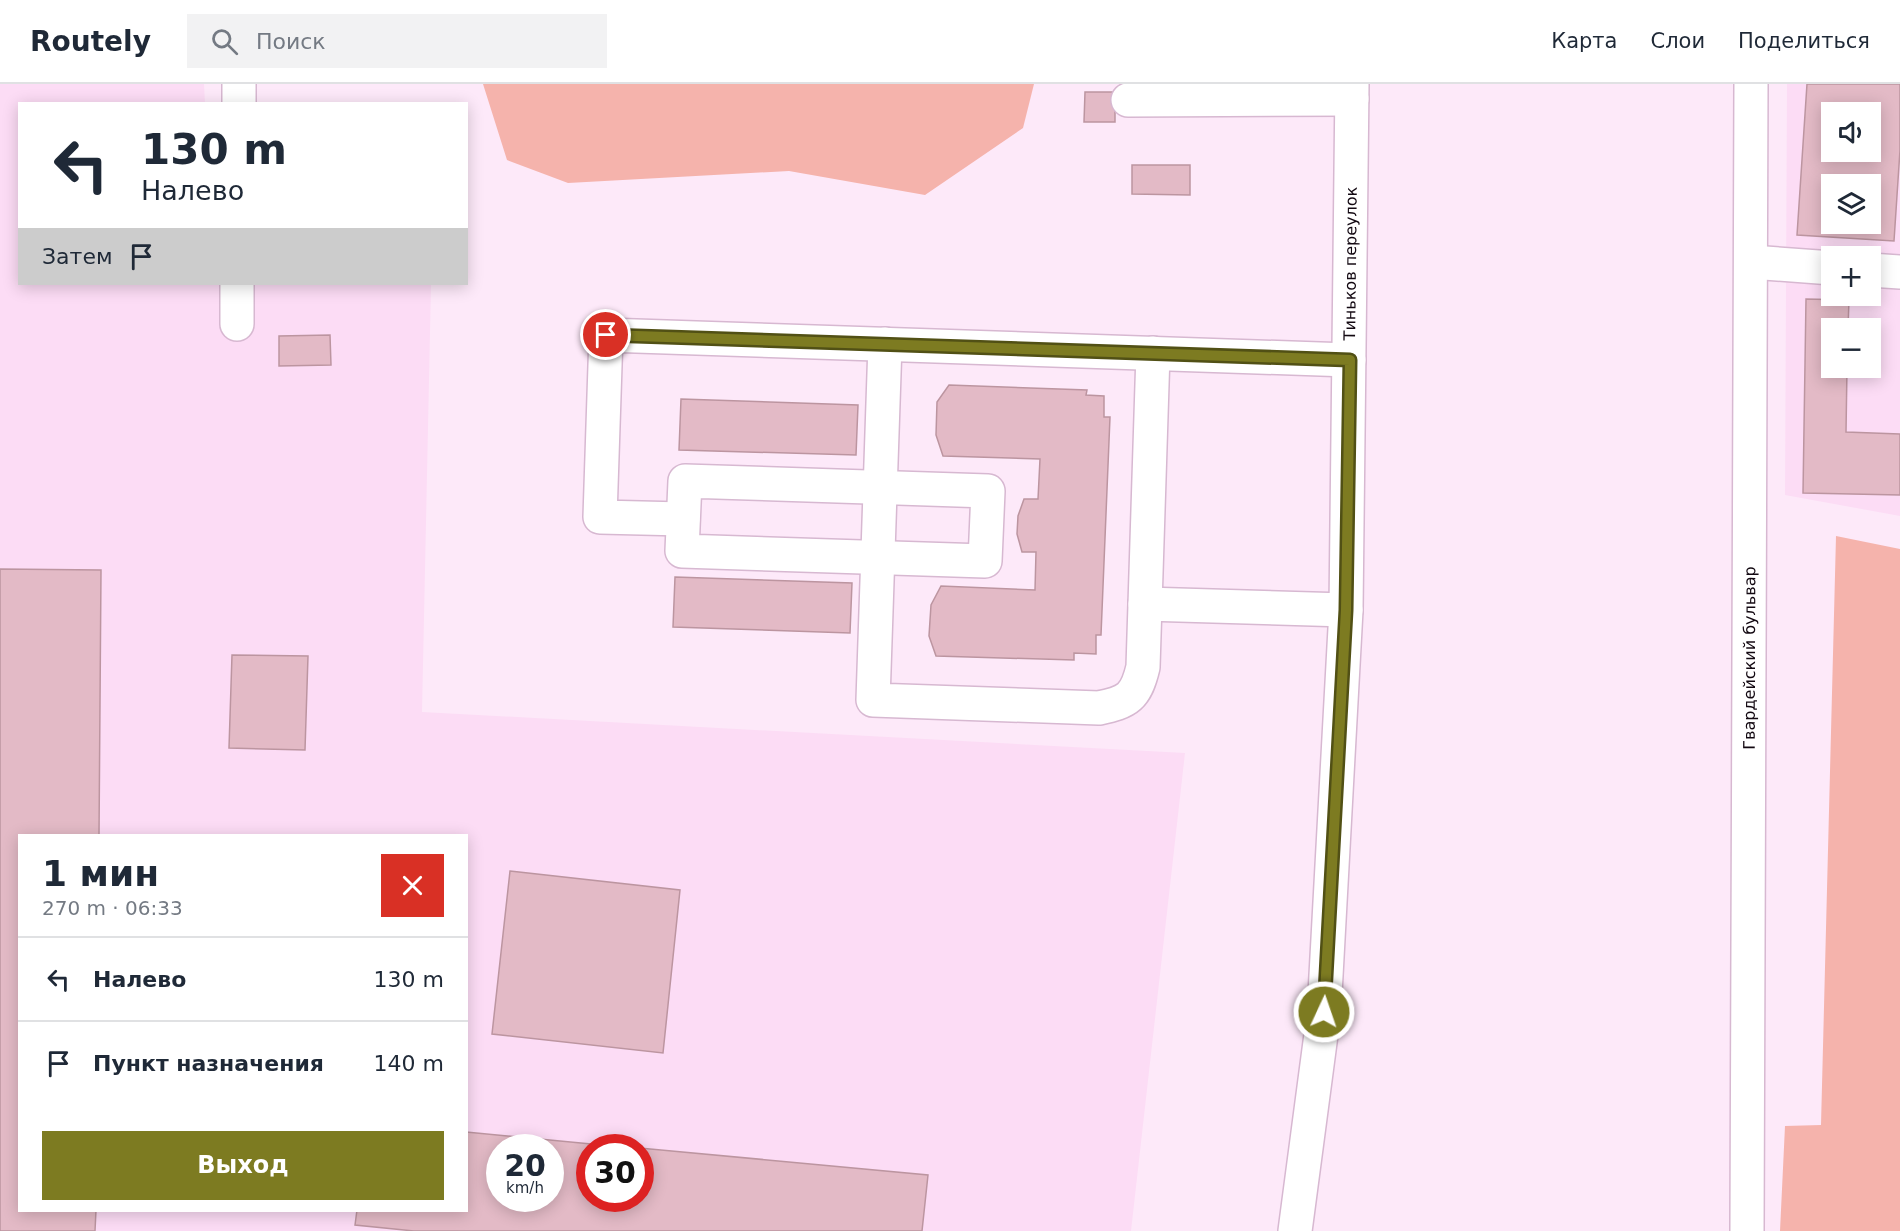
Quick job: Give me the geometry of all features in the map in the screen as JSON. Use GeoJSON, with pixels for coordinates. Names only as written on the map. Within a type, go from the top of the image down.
{"type":"FeatureCollection","features":[{"type":"Feature","properties":{"kind":"street"},"geometry":{"type":"LineString","coordinates":[[239,84],[239,102]]}},
{"type":"Feature","properties":{"kind":"street","name":"Гвардейский бульвар"},"geometry":{"type":"LineString","coordinates":[[1747,1231],[1751,84]]}},
{"type":"Feature","properties":{"kind":"street"},"geometry":{"type":"LineString","coordinates":[[1128,100],[1352,92]]}},
{"type":"Feature","properties":{"kind":"street","name":"Тиньков переулок"},"geometry":{"type":"LineString","coordinates":[[1295,1231],[1324,1012],[1346,610],[1352,92]]}},
{"type":"Feature","properties":{"kind":"street"},"geometry":{"type":"LineString","coordinates":[[1751,262],[1821,267]]}},
{"type":"Feature","properties":{"kind":"street"},"geometry":{"type":"LineString","coordinates":[[1881,271],[1900,272]]}},
{"type":"Feature","properties":{"kind":"street"},"geometry":{"type":"LineString","coordinates":[[237,285],[237,324]]}},
{"type":"Feature","properties":{"kind":"street"},"geometry":{"type":"LineString","coordinates":[[684,519],[600,517],[606,335],[1350,360]]}},
{"type":"Feature","properties":{"kind":"street"},"geometry":{"type":"LineString","coordinates":[[885,345],[873,700],[1099,708],[1116,705],[1130,698],[1139,684],[1143,668],[1153,353]]}},
{"type":"Feature","properties":{"kind":"street"},"geometry":{"type":"LineString","coordinates":[[685,481],[880,487],[988,491],[985,561],[682,551],[685,481]]}},
{"type":"Feature","properties":{"kind":"street"},"geometry":{"type":"LineString","coordinates":[[1145,604],[1346,610]]}},
{"type":"Feature","properties":{"kind":"shaded area"},"geometry":{"type":"Polygon","coordinates":[[[0,84],[204,84],[205,102],[18,102],[18,285],[431,285],[422,712],[1185,753],[1131,1231],[0,1231],[0,84]]]}},
{"type":"Feature","properties":{"kind":"shaded area"},"geometry":{"type":"Polygon","coordinates":[[[483,84],[1034,84],[1023,128],[925,195],[789,171],[568,183],[507,160],[483,84]]]}},
{"type":"Feature","properties":{"kind":"shaded area"},"geometry":{"type":"Polygon","coordinates":[[[1787,84],[1900,84],[1900,516],[1785,495],[1787,84]]]}},
{"type":"Feature","properties":{"kind":"shaded area"},"geometry":{"type":"Polygon","coordinates":[[[1836,536],[1900,549],[1900,1231],[1780,1231],[1785,1126],[1821,1125],[1836,536]]]}},
{"type":"Feature","properties":{"kind":"building"},"geometry":{"type":"Polygon","coordinates":[[[1807,84],[1900,84],[1900,150],[1894,241],[1797,235],[1807,84]]]}},
{"type":"Feature","properties":{"kind":"building"},"geometry":{"type":"Polygon","coordinates":[[[1085,92],[1115,92],[1115,122],[1084,122],[1085,92]]]}},
{"type":"Feature","properties":{"kind":"building"},"geometry":{"type":"Polygon","coordinates":[[[1132,165],[1190,165],[1190,195],[1132,194],[1132,165]]]}},
{"type":"Feature","properties":{"kind":"building"},"geometry":{"type":"Polygon","coordinates":[[[1806,299],[1821,299],[1821,306],[1849,306],[1848,318],[1821,318],[1821,378],[1847,378],[1846,432],[1900,434],[1900,495],[1803,493],[1806,299]]]}},
{"type":"Feature","properties":{"kind":"building"},"geometry":{"type":"Polygon","coordinates":[[[330,335],[331,365],[279,366],[279,336],[330,335]]]}},
{"type":"Feature","properties":{"kind":"building"},"geometry":{"type":"Polygon","coordinates":[[[949,385],[1087,390],[1086,395],[1104,396],[1104,417],[1110,417],[1101,635],[1096,635],[1096,654],[1074,653],[1074,660],[936,656],[929,636],[931,605],[941,586],[1035,590],[1036,552],[1022,552],[1017,534],[1018,516],[1024,499],[1038,499],[1040,459],[943,456],[936,435],[937,402],[949,385]]]}},
{"type":"Feature","properties":{"kind":"building"},"geometry":{"type":"Polygon","coordinates":[[[681,399],[858,405],[856,455],[679,450],[681,399]]]}},
{"type":"Feature","properties":{"kind":"building"},"geometry":{"type":"Polygon","coordinates":[[[0,569],[101,570],[99,834],[18,834],[18,1212],[96,1212],[95,1231],[0,1231],[0,569]]]}},
{"type":"Feature","properties":{"kind":"building"},"geometry":{"type":"Polygon","coordinates":[[[675,577],[852,583],[850,633],[673,627],[675,577]]]}},
{"type":"Feature","properties":{"kind":"building"},"geometry":{"type":"Polygon","coordinates":[[[232,655],[308,656],[305,750],[229,748],[232,655]]]}},
{"type":"Feature","properties":{"kind":"building"},"geometry":{"type":"Polygon","coordinates":[[[510,871],[680,890],[663,1053],[492,1034],[510,871]]]}},
{"type":"Feature","properties":{"kind":"building"},"geometry":{"type":"Polygon","coordinates":[[[468,1132],[487,1134],[486,1212],[564,1212],[564,1141],[576,1143],[576,1212],[654,1212],[654,1149],[928,1175],[922,1231],[414,1231],[355,1225],[357,1212],[468,1212],[468,1132]]]}},
{"type":"Feature","properties":{"kind":"route"},"geometry":{"type":"LineString","coordinates":[[606,335],[1350,360],[1346,610],[1324,1012]]}}]}
